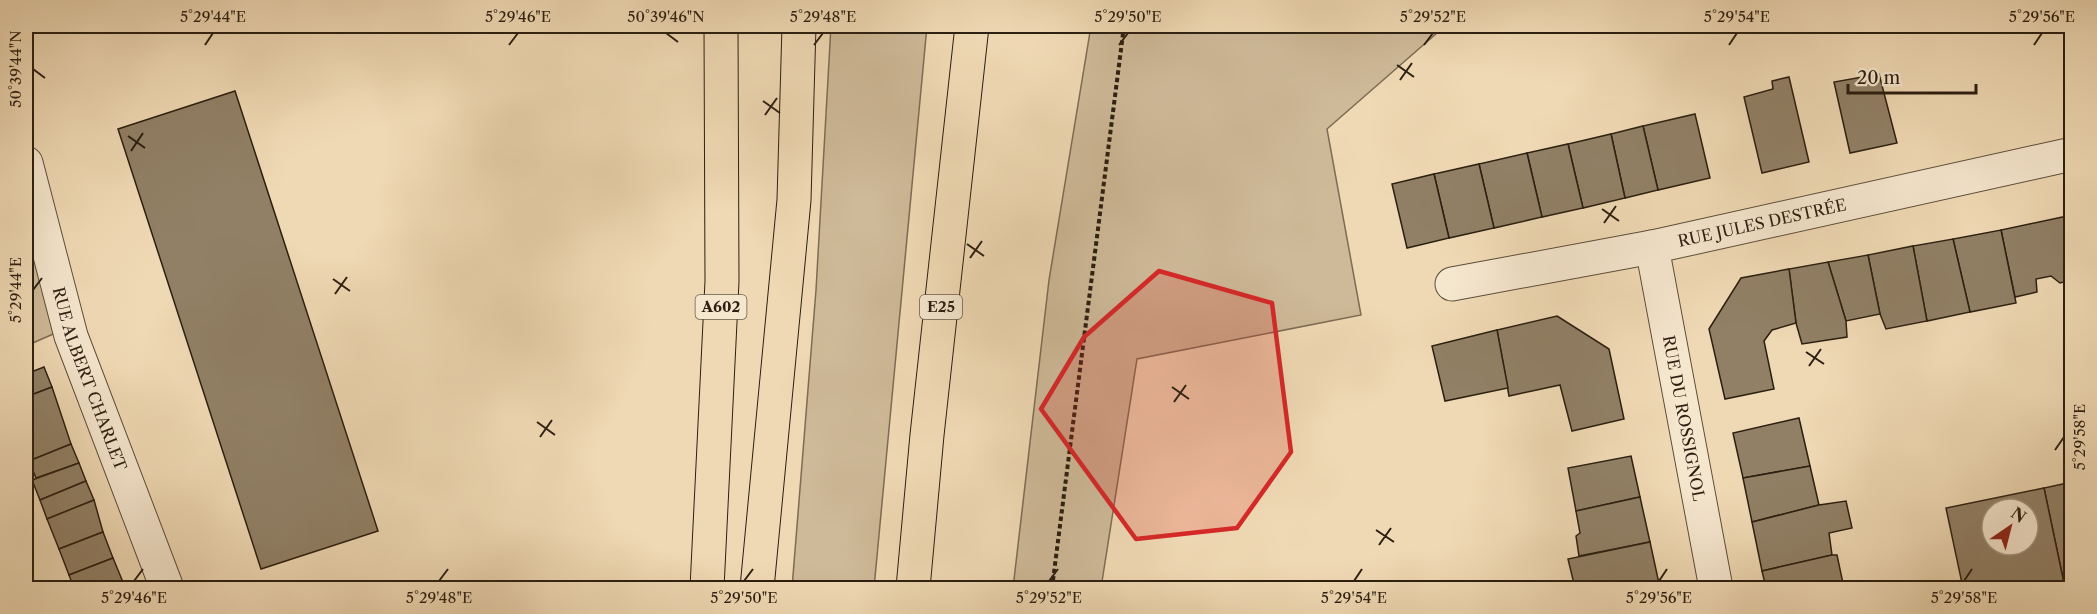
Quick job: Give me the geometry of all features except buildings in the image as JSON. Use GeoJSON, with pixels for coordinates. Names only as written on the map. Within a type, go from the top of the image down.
{"type":"FeatureCollection","features":[{"type":"Feature","properties":{"kind":"highway","name":"A602"},"geometry":{"type":"LineString","coordinates":[[707,588],[722,281],[721,26]]}},
{"type":"Feature","properties":{"kind":"highway"},"geometry":{"type":"LineString","coordinates":[[757,588],[794,200],[799,26]]}},
{"type":"Feature","properties":{"kind":"highway","name":"E25"},"geometry":{"type":"LineString","coordinates":[[913,588],[927,435],[972,26]]}},
{"type":"Feature","properties":{"kind":"street","name":"RUE JULES DESTRÉE"},"geometry":{"type":"LineString","coordinates":[[1452,284],[1652,247],[2072,154]]}},
{"type":"Feature","properties":{"kind":"street","name":"RUE ALBERT CHARLET"},"geometry":{"type":"LineString","coordinates":[[26,163],[71,336],[167,588]]}},
{"type":"Feature","properties":{"kind":"street","name":"RUE DU ROSSIGNOL"},"geometry":{"type":"LineString","coordinates":[[1652,247],[1716,588]]}},
{"type":"Feature","properties":{"kind":"path"},"geometry":{"type":"LineString","coordinates":[[1052,588],[1124,26]]}},
{"type":"Feature","properties":{"kind":"highlighted area"},"geometry":{"type":"Polygon","coordinates":[[[1159,271],[1272,303],[1291,452],[1237,528],[1136,539],[1041,409],[1084,337],[1159,271]]]}},
{"type":"Feature","properties":{"kind":"shaded area"},"geometry":{"type":"Polygon","coordinates":[[[831,26],[927,26],[874,588],[792,588],[816,290],[831,26]]]}},
{"type":"Feature","properties":{"kind":"shaded area"},"geometry":{"type":"Polygon","coordinates":[[[1091,26],[1445,26],[1327,129],[1361,315],[1137,359],[1101,588],[1013,588],[1049,280],[1091,26]]]}},
{"type":"Feature","properties":{"kind":"shaded area"},"geometry":{"type":"Polygon","coordinates":[[[26,201],[60,331],[26,346],[26,201]]]}}]}
